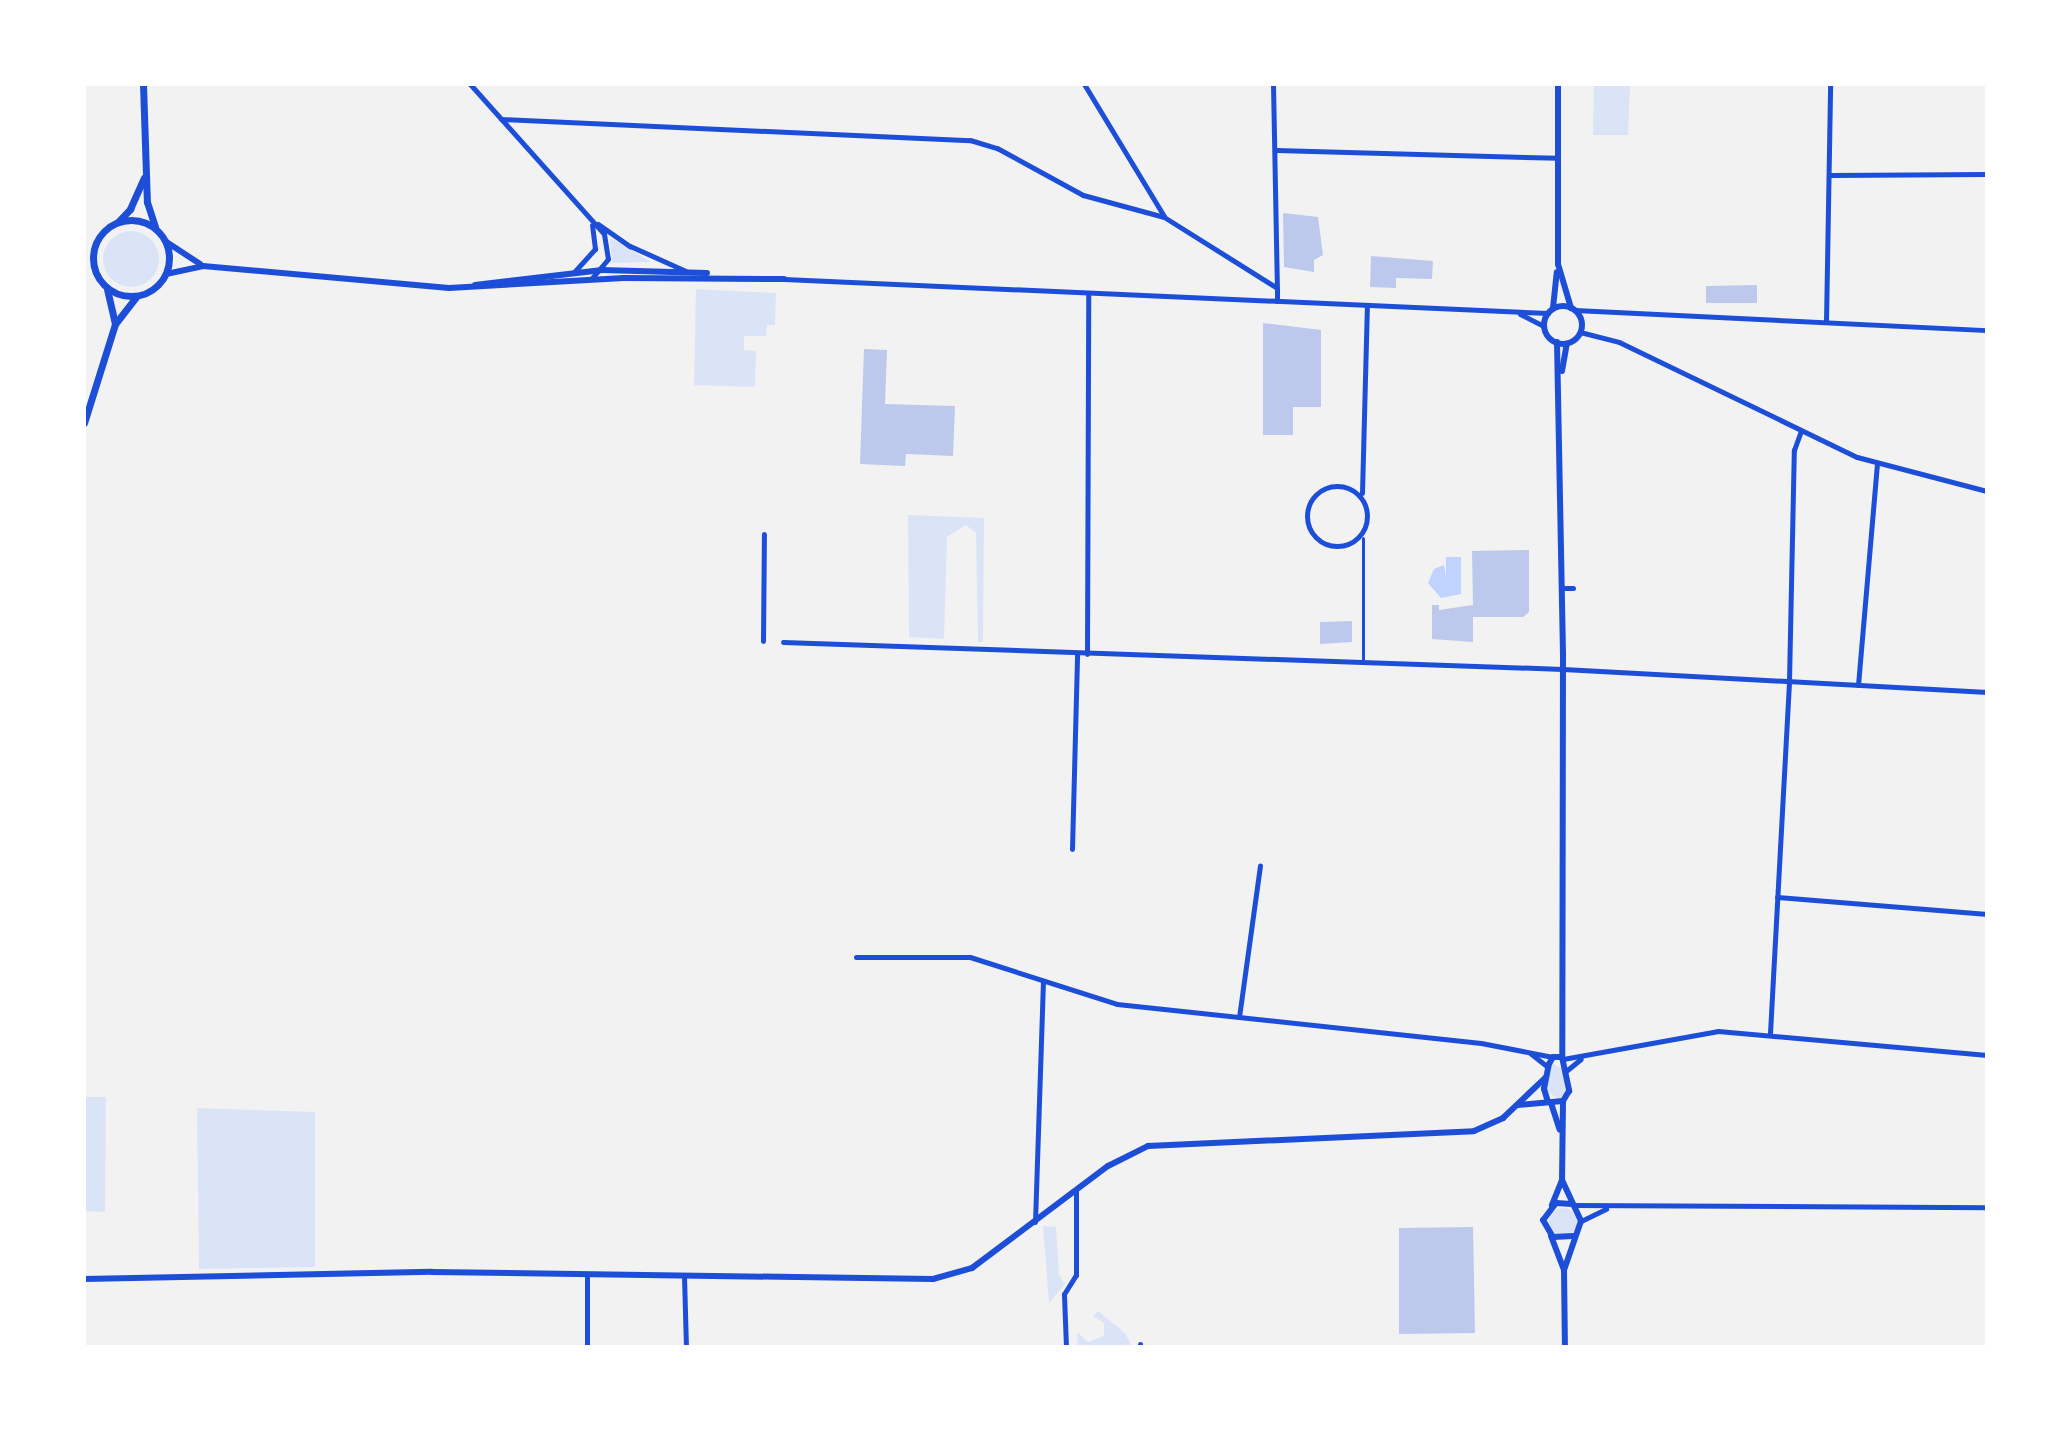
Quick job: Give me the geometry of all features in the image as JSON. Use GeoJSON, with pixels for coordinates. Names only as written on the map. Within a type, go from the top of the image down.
{"type":"FeatureCollection","features":[{"type":"Feature","properties":{"kind":"main road"},"geometry":{"type":"LineString","coordinates":[[143,84],[146,172],[156,229]]}},
{"type":"Feature","properties":{"kind":"main road"},"geometry":{"type":"LineString","coordinates":[[115,324],[103,284],[94,267],[96,246],[130,209],[146,172]]}},
{"type":"Feature","properties":{"kind":"main road"},"geometry":{"type":"LineString","coordinates":[[84,423],[115,324],[138,296],[152,290],[166,274],[165,241],[156,229],[140,221],[116,224]]}},
{"type":"Feature","properties":{"kind":"main road"},"geometry":{"type":"LineString","coordinates":[[103,284],[118,294],[138,296]]}},
{"type":"Feature","properties":{"kind":"street"},"geometry":{"type":"LineString","coordinates":[[470,84],[588,217],[610,250],[602,270],[591,279]]}},
{"type":"Feature","properties":{"kind":"street"},"geometry":{"type":"LineString","coordinates":[[1084,84],[1164,217]]}},
{"type":"Feature","properties":{"kind":"street"},"geometry":{"type":"LineString","coordinates":[[1273,84],[1277,301]]}},
{"type":"Feature","properties":{"kind":"street"},"geometry":{"type":"LineString","coordinates":[[1544,326],[1550,311],[1558,264],[1558,84]]}},
{"type":"Feature","properties":{"kind":"street"},"geometry":{"type":"LineString","coordinates":[[1826,322],[1831,175],[1830,84]]}},
{"type":"Feature","properties":{"kind":"street"},"geometry":{"type":"LineString","coordinates":[[501,119],[845,131],[970,140],[997,148],[1083,195],[1164,217],[1277,288]]}},
{"type":"Feature","properties":{"kind":"street"},"geometry":{"type":"LineString","coordinates":[[1276,150],[1558,158]]}},
{"type":"Feature","properties":{"kind":"street"},"geometry":{"type":"LineString","coordinates":[[1831,175],[1987,174]]}},
{"type":"Feature","properties":{"kind":"street"},"geometry":{"type":"LineString","coordinates":[[588,217],[630,246],[686,271]]}},
{"type":"Feature","properties":{"kind":"street"},"geometry":{"type":"LineString","coordinates":[[575,271],[595,249],[596,230],[588,217]]}},
{"type":"Feature","properties":{"kind":"street"},"geometry":{"type":"LineString","coordinates":[[165,241],[203,266]]}},
{"type":"Feature","properties":{"kind":"street"},"geometry":{"type":"LineString","coordinates":[[1558,264],[1580,332]]}},
{"type":"Feature","properties":{"kind":"street"},"geometry":{"type":"LineString","coordinates":[[166,274],[203,266],[460,288],[591,279],[738,276]]}},
{"type":"Feature","properties":{"kind":"street"},"geometry":{"type":"LineString","coordinates":[[460,288],[575,271],[686,271],[784,279],[1088,293],[1516,312],[1573,309],[1987,330]]}},
{"type":"Feature","properties":{"kind":"street"},"geometry":{"type":"LineString","coordinates":[[1087,654],[1088,293]]}},
{"type":"Feature","properties":{"kind":"street"},"geometry":{"type":"LineString","coordinates":[[1363,664],[1362,494],[1367,305]]}},
{"type":"Feature","properties":{"kind":"street"},"geometry":{"type":"LineString","coordinates":[[1516,312],[1544,326],[1557,342],[1560,394],[1563,669],[1558,1057],[1566,1071],[1569,1091],[1563,1101],[1562,1180],[1543,1220],[1564,1270]]}},
{"type":"Feature","properties":{"kind":"street"},"geometry":{"type":"LineString","coordinates":[[1560,394],[1567,343],[1580,332]]}},
{"type":"Feature","properties":{"kind":"street"},"geometry":{"type":"LineString","coordinates":[[1580,332],[1619,342],[1877,465],[1987,491]]}},
{"type":"Feature","properties":{"kind":"street"},"geometry":{"type":"LineString","coordinates":[[1557,342],[1567,343]]}},
{"type":"Feature","properties":{"kind":"street"},"geometry":{"type":"LineString","coordinates":[[1770,1033],[1789,681],[1794,450],[1801,431]]}},
{"type":"Feature","properties":{"kind":"street"},"geometry":{"type":"LineString","coordinates":[[1858,685],[1877,465]]}},
{"type":"Feature","properties":{"kind":"street"},"geometry":{"type":"LineString","coordinates":[[1362,494],[1343,485],[1331,486],[1312,499],[1310,508],[1311,525],[1321,543],[1342,547],[1363,538]]}},
{"type":"Feature","properties":{"kind":"street"},"geometry":{"type":"LineString","coordinates":[[763,641],[764,534]]}},
{"type":"Feature","properties":{"kind":"street"},"geometry":{"type":"LineString","coordinates":[[1563,588],[1573,588]]}},
{"type":"Feature","properties":{"kind":"street"},"geometry":{"type":"LineString","coordinates":[[783,642],[1563,669],[1987,692]]}},
{"type":"Feature","properties":{"kind":"street"},"geometry":{"type":"LineString","coordinates":[[1072,849],[1077,654]]}},
{"type":"Feature","properties":{"kind":"street"},"geometry":{"type":"LineString","coordinates":[[1239,1017],[1260,865]]}},
{"type":"Feature","properties":{"kind":"street"},"geometry":{"type":"LineString","coordinates":[[1777,897],[1987,914]]}},
{"type":"Feature","properties":{"kind":"street"},"geometry":{"type":"LineString","coordinates":[[856,957],[970,957],[1117,1004],[1558,1057],[1582,1059],[1718,1031],[1770,1033],[1987,1055]]}},
{"type":"Feature","properties":{"kind":"street"},"geometry":{"type":"LineString","coordinates":[[1035,1222],[1043,981]]}},
{"type":"Feature","properties":{"kind":"street"},"geometry":{"type":"LineString","coordinates":[[1530,1052],[1548,1067]]}},
{"type":"Feature","properties":{"kind":"street"},"geometry":{"type":"LineString","coordinates":[[1558,1057],[1548,1067],[1546,1077],[1550,1102],[1562,1135]]}},
{"type":"Feature","properties":{"kind":"street"},"geometry":{"type":"LineString","coordinates":[[1566,1071],[1582,1059]]}},
{"type":"Feature","properties":{"kind":"street"},"geometry":{"type":"LineString","coordinates":[[84,1279],[346,1272],[933,1279],[972,1268],[1120,1159],[1158,1143],[1465,1132],[1493,1125],[1546,1077]]}},
{"type":"Feature","properties":{"kind":"street"},"geometry":{"type":"LineString","coordinates":[[1518,1105],[1563,1101]]}},
{"type":"Feature","properties":{"kind":"street"},"geometry":{"type":"LineString","coordinates":[[1562,1180],[1581,1221]]}},
{"type":"Feature","properties":{"kind":"street"},"geometry":{"type":"LineString","coordinates":[[1066,1347],[1064,1294],[1076,1272],[1076,1189]]}},
{"type":"Feature","properties":{"kind":"street"},"geometry":{"type":"LineString","coordinates":[[1552,1205],[1609,1208],[1987,1207]]}},
{"type":"Feature","properties":{"kind":"street"},"geometry":{"type":"LineString","coordinates":[[1565,1347],[1564,1270],[1573,1236],[1581,1221],[1609,1208]]}},
{"type":"Feature","properties":{"kind":"street"},"geometry":{"type":"LineString","coordinates":[[1550,1235],[1573,1236]]}},
{"type":"Feature","properties":{"kind":"street"},"geometry":{"type":"LineString","coordinates":[[587,1274],[587,1347]]}},
{"type":"Feature","properties":{"kind":"street"},"geometry":{"type":"LineString","coordinates":[[684,1276],[686,1347]]}},
{"type":"Feature","properties":{"kind":"shaded area"},"geometry":{"type":"Polygon","coordinates":[[[1594,84],[1630,84],[1628,135],[1593,135],[1594,84]]]}},
{"type":"Feature","properties":{"kind":"shaded area"},"geometry":{"type":"Polygon","coordinates":[[[131,231],[151,239],[159,259],[151,279],[131,287],[111,279],[103,259],[111,239],[131,231]]]}},
{"type":"Feature","properties":{"kind":"shaded area"},"geometry":{"type":"Polygon","coordinates":[[[611,238],[651,262],[612,263],[611,238]]]}},
{"type":"Feature","properties":{"kind":"shaded area"},"geometry":{"type":"Polygon","coordinates":[[[696,289],[776,293],[775,325],[767,325],[766,336],[744,336],[744,350],[756,351],[755,387],[694,385],[696,289]]]}},
{"type":"Feature","properties":{"kind":"shaded area"},"geometry":{"type":"Polygon","coordinates":[[[908,515],[984,518],[983,642],[978,642],[976,533],[966,525],[947,537],[944,639],[909,637],[908,515]]]}},
{"type":"Feature","properties":{"kind":"shaded area"},"geometry":{"type":"Polygon","coordinates":[[[1552,1063],[1563,1069],[1565,1093],[1559,1099],[1546,1091],[1552,1063]]]}},
{"type":"Feature","properties":{"kind":"shaded area"},"geometry":{"type":"Polygon","coordinates":[[[84,1097],[106,1097],[105,1212],[84,1211],[84,1097]]]}},
{"type":"Feature","properties":{"kind":"shaded area"},"geometry":{"type":"Polygon","coordinates":[[[197,1108],[315,1112],[315,1267],[199,1269],[197,1108]]]}},
{"type":"Feature","properties":{"kind":"shaded area"},"geometry":{"type":"Polygon","coordinates":[[[1563,1208],[1573,1212],[1577,1222],[1573,1232],[1563,1236],[1553,1232],[1549,1222],[1553,1212],[1563,1208]]]}},
{"type":"Feature","properties":{"kind":"shaded area"},"geometry":{"type":"Polygon","coordinates":[[[1043,1226],[1056,1227],[1059,1275],[1065,1284],[1049,1303],[1043,1226]]]}},
{"type":"Feature","properties":{"kind":"shaded area"},"geometry":{"type":"Polygon","coordinates":[[[1098,1311],[1125,1333],[1132,1347],[1078,1347],[1077,1332],[1088,1342],[1104,1336],[1104,1323],[1093,1316],[1098,1311]]]}},
{"type":"Feature","properties":{"kind":"water"},"geometry":{"type":"Polygon","coordinates":[[[1446,557],[1461,557],[1461,594],[1441,598],[1428,583],[1434,569],[1444,565],[1446,577],[1446,557]]]}},
{"type":"Feature","properties":{"kind":"building"},"geometry":{"type":"Polygon","coordinates":[[[1283,213],[1318,217],[1323,255],[1314,260],[1314,272],[1284,267],[1283,213]]]}},
{"type":"Feature","properties":{"kind":"building"},"geometry":{"type":"Polygon","coordinates":[[[1371,256],[1433,261],[1432,279],[1396,278],[1396,288],[1370,287],[1371,256]]]}},
{"type":"Feature","properties":{"kind":"building"},"geometry":{"type":"Polygon","coordinates":[[[1757,285],[1757,303],[1706,303],[1706,286],[1757,285]]]}},
{"type":"Feature","properties":{"kind":"building"},"geometry":{"type":"Polygon","coordinates":[[[1263,323],[1321,330],[1321,407],[1293,407],[1293,435],[1263,435],[1263,323]]]}},
{"type":"Feature","properties":{"kind":"building"},"geometry":{"type":"Polygon","coordinates":[[[864,349],[887,350],[885,404],[955,406],[953,456],[906,454],[905,466],[860,464],[864,349]]]}},
{"type":"Feature","properties":{"kind":"building"},"geometry":{"type":"Polygon","coordinates":[[[1529,550],[1529,612],[1523,617],[1473,617],[1473,642],[1432,639],[1432,605],[1439,605],[1439,610],[1473,605],[1472,551],[1529,550]]]}},
{"type":"Feature","properties":{"kind":"building"},"geometry":{"type":"Polygon","coordinates":[[[1352,621],[1352,642],[1320,644],[1320,622],[1352,621]]]}},
{"type":"Feature","properties":{"kind":"building"},"geometry":{"type":"Polygon","coordinates":[[[1473,1227],[1475,1333],[1399,1334],[1399,1228],[1473,1227]]]}}]}
